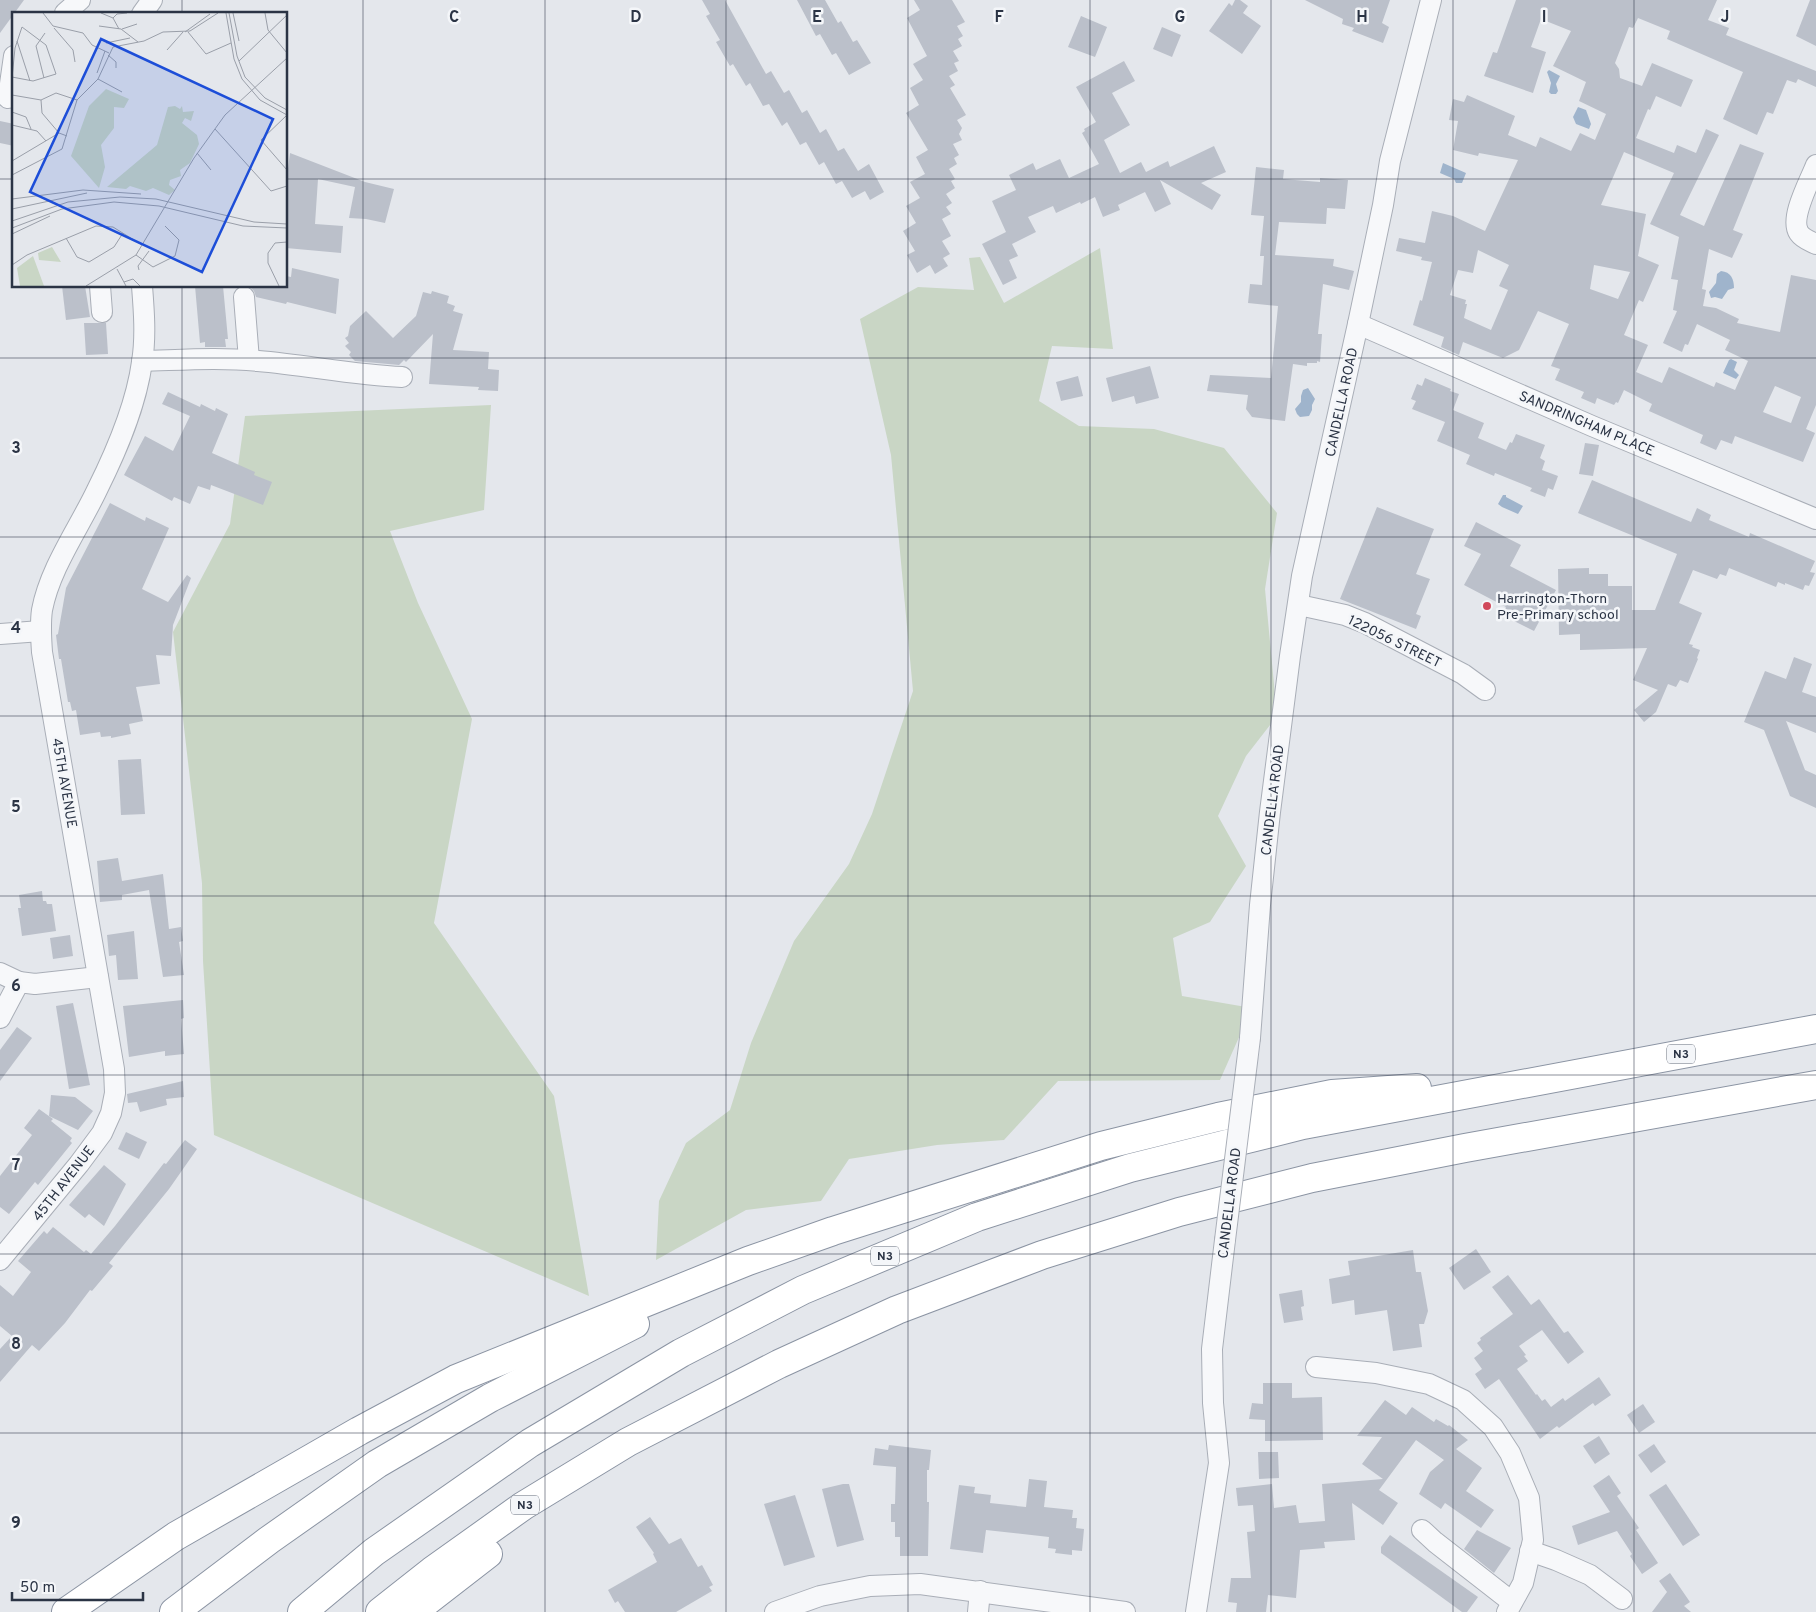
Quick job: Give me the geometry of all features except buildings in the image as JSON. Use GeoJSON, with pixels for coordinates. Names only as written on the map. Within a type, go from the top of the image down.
{"type":"FeatureCollection","features":[{"type":"Feature","properties":{"kind":"highway","name":"N3"},"geometry":{"type":"LineString","coordinates":[[302,1612],[374,1552],[530,1442],[681,1353],[803,1290],[977,1217],[1130,1168],[1303,1125],[1816,1029]]}},
{"type":"Feature","properties":{"kind":"highway"},"geometry":{"type":"LineString","coordinates":[[66,1612],[176,1536],[359,1431],[456,1379],[748,1261],[833,1231],[1101,1146],[1218,1117],[1332,1094],[1545,1079]]}},
{"type":"Feature","properties":{"kind":"highway","name":"N3"},"geometry":{"type":"LineString","coordinates":[[380,1612],[432,1571],[523,1506],[628,1442],[779,1364],[897,1310],[1042,1255],[1179,1212],[1312,1178],[1465,1148],[1816,1085]]}},
{"type":"Feature","properties":{"kind":"highway"},"geometry":{"type":"LineString","coordinates":[[174,1612],[269,1540],[377,1464],[490,1398],[594,1344],[833,1231]]}},
{"type":"Feature","properties":{"kind":"highway"},"geometry":{"type":"LineString","coordinates":[[413,1612],[466,1570],[542,1515],[629,1461],[681,1414]]}},
{"type":"Feature","properties":{"kind":"street"},"geometry":{"type":"LineString","coordinates":[[66,12],[80,0]]}},
{"type":"Feature","properties":{"kind":"street"},"geometry":{"type":"LineString","coordinates":[[143,12],[152,0]]}},
{"type":"Feature","properties":{"kind":"street","name":"CANDELLA ROAD"},"geometry":{"type":"LineString","coordinates":[[1196,1612],[1219,1463],[1213,1403],[1212,1349],[1250,1038],[1260,905],[1290,656],[1302,576],[1358,324],[1390,162],[1431,0]]}},
{"type":"Feature","properties":{"kind":"street"},"geometry":{"type":"LineString","coordinates":[[7,97],[12,68]]}},
{"type":"Feature","properties":{"kind":"street"},"geometry":{"type":"LineString","coordinates":[[1816,165],[1797,212],[1796,220],[1799,233],[1804,239],[1816,244]]}},
{"type":"Feature","properties":{"kind":"street"},"geometry":{"type":"LineString","coordinates":[[100,288],[102,312]]}},
{"type":"Feature","properties":{"kind":"street","name":"45TH AVENUE"},"geometry":{"type":"LineString","coordinates":[[0,1260],[102,1133],[111,1113],[115,1093],[114,1069],[42,652],[40,631],[42,610],[50,582],[97,490],[132,408],[142,361],[144,317],[142,288]]}},
{"type":"Feature","properties":{"kind":"street"},"geometry":{"type":"LineString","coordinates":[[244,298],[249,360]]}},
{"type":"Feature","properties":{"kind":"street","name":"SANDRINGHAM PLACE"},"geometry":{"type":"LineString","coordinates":[[1358,324],[1592,426],[1816,519]]}},
{"type":"Feature","properties":{"kind":"street"},"geometry":{"type":"LineString","coordinates":[[142,361],[249,360],[374,376],[402,377]]}},
{"type":"Feature","properties":{"kind":"street","name":"122056 STREET"},"geometry":{"type":"LineString","coordinates":[[1299,605],[1365,623],[1463,674],[1485,690]]}},
{"type":"Feature","properties":{"kind":"street"},"geometry":{"type":"LineString","coordinates":[[0,634],[40,631]]}},
{"type":"Feature","properties":{"kind":"street"},"geometry":{"type":"LineString","coordinates":[[0,973],[19,982],[35,984],[98,978]]}},
{"type":"Feature","properties":{"kind":"street"},"geometry":{"type":"LineString","coordinates":[[0,1018],[19,982]]}},
{"type":"Feature","properties":{"kind":"street"},"geometry":{"type":"LineString","coordinates":[[1316,1366],[1376,1372],[1429,1384],[1462,1400],[1493,1427],[1510,1453],[1529,1498],[1533,1540],[1523,1583],[1510,1607],[1422,1530]]}},
{"type":"Feature","properties":{"kind":"street"},"geometry":{"type":"LineString","coordinates":[[1530,1551],[1590,1575],[1622,1599]]}},
{"type":"Feature","properties":{"kind":"street"},"geometry":{"type":"LineString","coordinates":[[775,1612],[820,1596],[870,1586],[920,1584],[1125,1612]]}},
{"type":"Feature","properties":{"kind":"street"},"geometry":{"type":"LineString","coordinates":[[978,1612],[980,1591]]}},
{"type":"Feature","properties":{"kind":"green space"},"geometry":{"type":"Polygon","coordinates":[[[1100,248],[1113,349],[1052,346],[1039,401],[1079,426],[1154,429],[1224,448],[1277,513],[1265,589],[1277,716],[1246,756],[1218,816],[1246,866],[1210,922],[1173,938],[1182,996],[1252,1008],[1220,1080],[1058,1081],[1004,1140],[937,1145],[849,1159],[821,1201],[746,1210],[656,1260],[659,1201],[686,1143],[730,1110],[751,1043],[794,941],[849,864],[872,814],[913,691],[891,455],[860,319],[918,287],[974,290],[969,258],[980,257],[1004,303],[1100,248]]]}},
{"type":"Feature","properties":{"kind":"green space"},"geometry":{"type":"Polygon","coordinates":[[[491,405],[484,510],[390,531],[418,603],[472,719],[434,923],[554,1096],[589,1296],[214,1135],[203,961],[202,883],[173,632],[230,524],[245,416],[491,405]]]}},
{"type":"Feature","properties":{"kind":"water"},"geometry":{"type":"Polygon","coordinates":[[[1549,70],[1560,76],[1556,84],[1558,91],[1556,94],[1549,92],[1551,83],[1547,72],[1549,70]]]}},
{"type":"Feature","properties":{"kind":"water"},"geometry":{"type":"Polygon","coordinates":[[[1578,107],[1586,110],[1591,124],[1589,129],[1576,124],[1573,117],[1578,107]]]}},
{"type":"Feature","properties":{"kind":"water"},"geometry":{"type":"Polygon","coordinates":[[[1443,163],[1466,173],[1462,183],[1456,183],[1454,179],[1440,173],[1443,163]]]}},
{"type":"Feature","properties":{"kind":"water"},"geometry":{"type":"Polygon","coordinates":[[[1721,271],[1731,276],[1734,288],[1728,290],[1722,299],[1711,298],[1709,292],[1716,283],[1717,274],[1721,271]]]}},
{"type":"Feature","properties":{"kind":"water"},"geometry":{"type":"Polygon","coordinates":[[[1731,359],[1737,362],[1734,370],[1739,375],[1736,379],[1723,373],[1731,359]]]}},
{"type":"Feature","properties":{"kind":"water"},"geometry":{"type":"Polygon","coordinates":[[[1308,388],[1315,399],[1312,410],[1309,416],[1300,417],[1295,409],[1301,402],[1303,390],[1308,388]]]}},
{"type":"Feature","properties":{"kind":"water"},"geometry":{"type":"Polygon","coordinates":[[[1503,495],[1523,506],[1518,514],[1498,504],[1503,495]]]}},
{"type":"Feature","properties":{"kind":"place","name":"Harrington-Thorn Pre-Primary school"},"geometry":{"type":"Point","coordinates":[1487,606]}}]}
